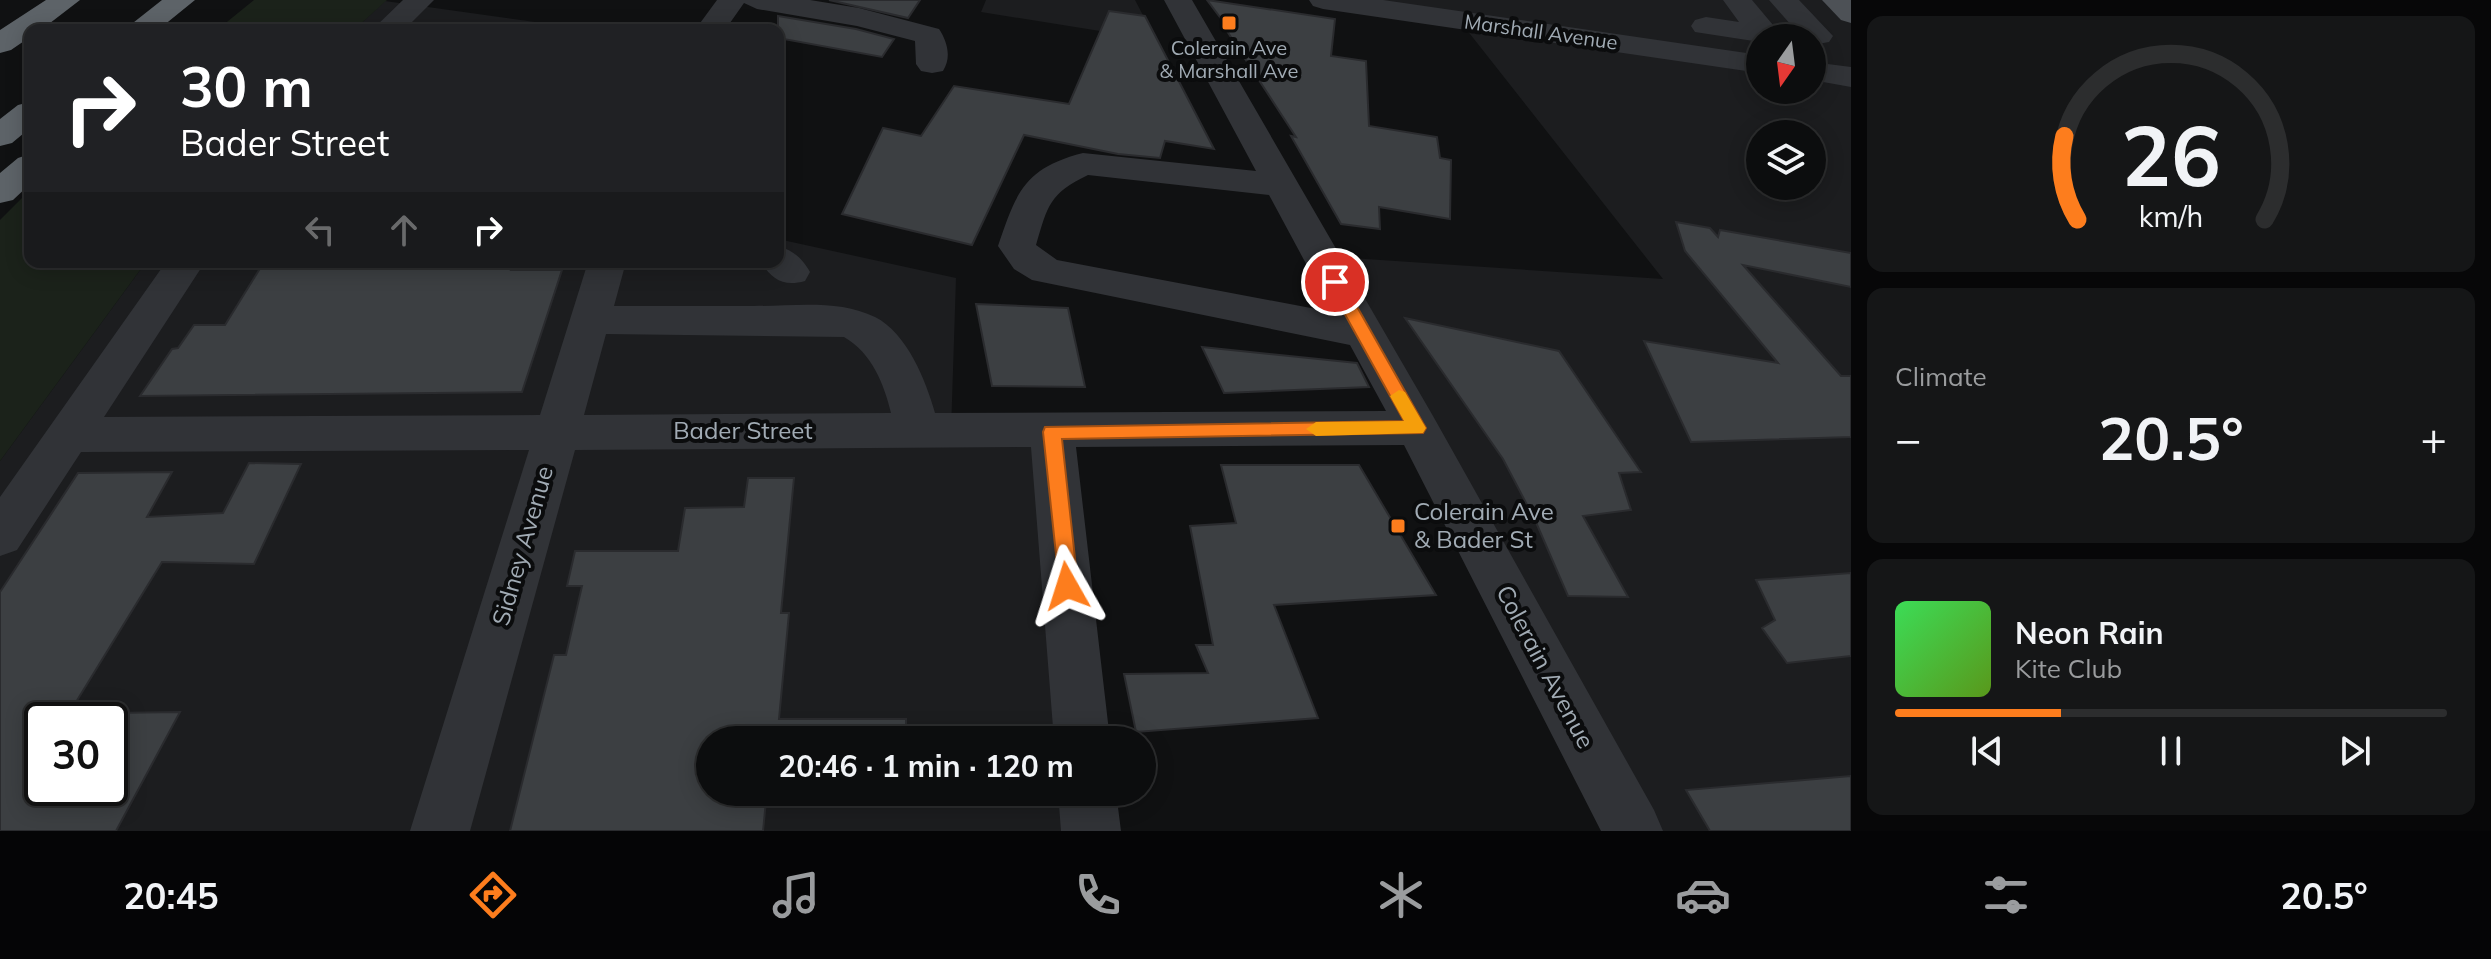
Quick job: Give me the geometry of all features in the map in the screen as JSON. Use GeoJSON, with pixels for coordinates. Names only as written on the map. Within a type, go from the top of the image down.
{"type":"FeatureCollection","features":[{"type":"Feature","properties":{"kind":"highway"},"geometry":{"type":"LineString","coordinates":[[30,24],[66,0]]}},
{"type":"Feature","properties":{"kind":"highway"},"geometry":{"type":"LineString","coordinates":[[147,24],[181,0]]}},
{"type":"Feature","properties":{"kind":"highway"},"geometry":{"type":"LineString","coordinates":[[186,24],[210,0]]}},
{"type":"Feature","properties":{"kind":"highway"},"geometry":{"type":"LineString","coordinates":[[0,44],[24,28]]}},
{"type":"Feature","properties":{"kind":"highway"},"geometry":{"type":"LineString","coordinates":[[0,136],[24,117]]}},
{"type":"Feature","properties":{"kind":"highway"},"geometry":{"type":"LineString","coordinates":[[0,192],[24,170]]}},
{"type":"Feature","properties":{"kind":"main road"},"geometry":{"type":"LineString","coordinates":[[1836,0],[1851,14]]}},
{"type":"Feature","properties":{"kind":"street"},"geometry":{"type":"LineString","coordinates":[[394,24],[420,0]]}},
{"type":"Feature","properties":{"kind":"street"},"geometry":{"type":"LineString","coordinates":[[714,24],[732,0]]}},
{"type":"Feature","properties":{"kind":"street"},"geometry":{"type":"LineString","coordinates":[[757,0],[859,17],[928,35],[933,50],[932,64]]}},
{"type":"Feature","properties":{"kind":"street","name":"Colerain Avenue"},"geometry":{"type":"LineString","coordinates":[[1178,0],[1417,428],[1633,831]]}},
{"type":"Feature","properties":{"kind":"street","name":"Marshall Avenue"},"geometry":{"type":"LineString","coordinates":[[1323,0],[1723,58],[1746,53]]}},
{"type":"Feature","properties":{"kind":"street"},"geometry":{"type":"LineString","coordinates":[[1737,0],[1749,24]]}},
{"type":"Feature","properties":{"kind":"street"},"geometry":{"type":"LineString","coordinates":[[1783,0],[1806,24]]}},
{"type":"Feature","properties":{"kind":"street"},"geometry":{"type":"LineString","coordinates":[[1723,58],[1698,24],[1746,43]]}},
{"type":"Feature","properties":{"kind":"street"},"geometry":{"type":"LineString","coordinates":[[1826,73],[1851,77]]}},
{"type":"Feature","properties":{"kind":"street"},"geometry":{"type":"LineString","coordinates":[[1281,185],[1083,164],[1049,180],[1032,199],[1017,246],[1028,260],[1046,271],[1364,333]]}},
{"type":"Feature","properties":{"kind":"street"},"geometry":{"type":"LineString","coordinates":[[0,536],[182,268]]}},
{"type":"Feature","properties":{"kind":"street","name":"Sidney Avenue"},"geometry":{"type":"LineString","coordinates":[[440,831],[605,268]]}},
{"type":"Feature","properties":{"kind":"street"},"geometry":{"type":"LineString","coordinates":[[590,320],[836,320],[864,328],[880,346],[907,388],[916,431]]}},
{"type":"Feature","properties":{"kind":"street","name":"Bader Street"},"geometry":{"type":"LineString","coordinates":[[70,435],[557,430],[1052,432],[1417,428]]}},
{"type":"Feature","properties":{"kind":"street"},"geometry":{"type":"LineString","coordinates":[[1052,432],[1081,726]]}},
{"type":"Feature","properties":{"kind":"street"},"geometry":{"type":"LineString","coordinates":[[1088,806],[1091,831]]}},
{"type":"Feature","properties":{"kind":"shaded area"},"geometry":{"type":"Polygon","coordinates":[[[254,0],[387,0],[361,24],[224,24],[254,0]]]}},
{"type":"Feature","properties":{"kind":"shaded area"},"geometry":{"type":"Polygon","coordinates":[[[986,0],[1135,0],[1156,40],[981,12],[986,0]]]}},
{"type":"Feature","properties":{"kind":"shaded area"},"geometry":{"type":"Polygon","coordinates":[[[1323,0],[1851,0],[1851,831],[1633,831],[1321,256],[1663,279],[1459,20],[1323,0]]]}},
{"type":"Feature","properties":{"kind":"shaded area"},"geometry":{"type":"Polygon","coordinates":[[[385,1],[550,24],[360,24],[385,1]]]}},
{"type":"Feature","properties":{"kind":"shaded area"},"geometry":{"type":"Polygon","coordinates":[[[24,196],[24,268],[142,268],[0,461],[0,220],[24,196]]]}},
{"type":"Feature","properties":{"kind":"shaded area"},"geometry":{"type":"Polygon","coordinates":[[[784,240],[956,278],[951,432],[1052,432],[1081,726],[696,726],[696,806],[1088,806],[1091,831],[0,831],[0,461],[142,268],[784,268],[784,240]]]}},
{"type":"Feature","properties":{"kind":"building"},"geometry":{"type":"Polygon","coordinates":[[[829,0],[920,0],[908,18],[829,0]]]}},
{"type":"Feature","properties":{"kind":"building"},"geometry":{"type":"Polygon","coordinates":[[[1207,0],[1335,19],[1331,56],[1366,61],[1369,126],[1437,137],[1440,158],[1451,160],[1450,219],[1379,207],[1380,229],[1341,224],[1291,136],[1296,137],[1207,0]]]}},
{"type":"Feature","properties":{"kind":"building"},"geometry":{"type":"Polygon","coordinates":[[[1109,11],[1145,16],[1214,149],[1165,141],[1160,158],[1118,154],[1024,135],[972,245],[842,214],[883,128],[921,136],[954,86],[1069,104],[1109,11]]]}},
{"type":"Feature","properties":{"kind":"building"},"geometry":{"type":"Polygon","coordinates":[[[778,16],[856,29],[894,39],[882,57],[784,39],[784,24],[778,24],[778,16]]]}},
{"type":"Feature","properties":{"kind":"building"},"geometry":{"type":"Polygon","coordinates":[[[1676,222],[1710,228],[1718,237],[1720,230],[1851,253],[1851,287],[1743,265],[1841,376],[1851,376],[1851,437],[1691,442],[1644,341],[1778,363],[1685,251],[1676,222]]]}},
{"type":"Feature","properties":{"kind":"building"},"geometry":{"type":"Polygon","coordinates":[[[260,268],[562,270],[522,392],[140,396],[172,349],[178,348],[194,325],[225,325],[260,268]]]}},
{"type":"Feature","properties":{"kind":"building"},"geometry":{"type":"Polygon","coordinates":[[[976,304],[1068,308],[1085,387],[992,386],[976,304]]]}},
{"type":"Feature","properties":{"kind":"building"},"geometry":{"type":"Polygon","coordinates":[[[1405,318],[1559,351],[1641,472],[1619,473],[1631,510],[1583,516],[1628,597],[1568,596],[1535,520],[1503,459],[1405,318]]]}},
{"type":"Feature","properties":{"kind":"building"},"geometry":{"type":"Polygon","coordinates":[[[1202,347],[1357,363],[1369,387],[1224,393],[1202,347]]]}},
{"type":"Feature","properties":{"kind":"building"},"geometry":{"type":"Polygon","coordinates":[[[249,463],[301,464],[254,564],[162,562],[76,702],[24,702],[24,806],[128,806],[128,713],[180,712],[116,831],[0,831],[0,592],[78,473],[172,472],[147,517],[223,513],[249,463]]]}},
{"type":"Feature","properties":{"kind":"building"},"geometry":{"type":"Polygon","coordinates":[[[1221,465],[1359,465],[1436,595],[1274,605],[1318,718],[1156,730],[1156,726],[1135,726],[1124,674],[1208,673],[1196,645],[1213,645],[1190,526],[1236,523],[1221,465]]]}},
{"type":"Feature","properties":{"kind":"building"},"geometry":{"type":"Polygon","coordinates":[[[748,478],[794,478],[781,613],[789,613],[779,719],[906,719],[906,726],[696,726],[696,806],[766,806],[763,831],[510,831],[554,655],[566,655],[582,586],[567,586],[575,551],[678,551],[685,508],[744,507],[748,478]]]}},
{"type":"Feature","properties":{"kind":"building"},"geometry":{"type":"Polygon","coordinates":[[[1851,573],[1851,656],[1787,663],[1762,628],[1775,620],[1756,580],[1851,573]]]}},
{"type":"Feature","properties":{"kind":"building"},"geometry":{"type":"Polygon","coordinates":[[[1851,776],[1851,831],[1710,831],[1686,790],[1851,776]]]}},
{"type":"Feature","properties":{"kind":"slow traffic"},"geometry":{"type":"LineString","coordinates":[[1316,429],[1417,428],[1399,396]]}},
{"type":"Feature","properties":{"kind":"place","name":"Colerain Ave & Marshall Ave"},"geometry":{"type":"Point","coordinates":[1229,23]}},
{"type":"Feature","properties":{"kind":"place","name":"Colerain Ave & Bader St"},"geometry":{"type":"Point","coordinates":[1398,526]}},
{"type":"Feature","properties":{"kind":"route"},"geometry":{"type":"LineString","coordinates":[[1067,586],[1052,432],[1417,428],[1335,282]]}}]}
